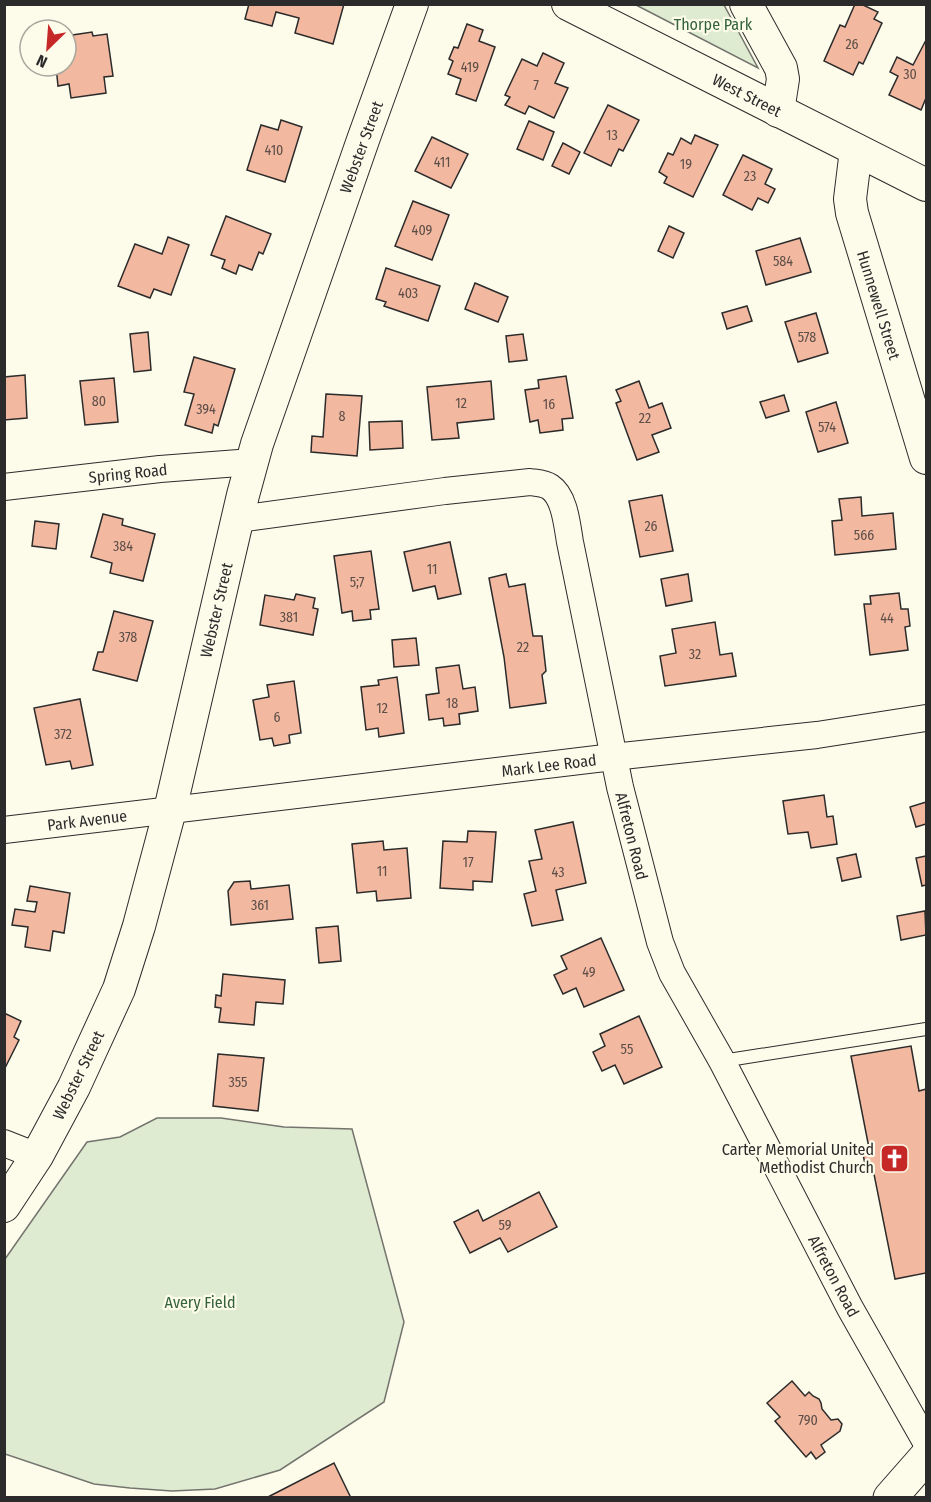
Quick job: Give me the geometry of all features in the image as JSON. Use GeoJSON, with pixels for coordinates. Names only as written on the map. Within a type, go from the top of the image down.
{"type":"FeatureCollection","features":[{"type":"Feature","properties":{"kind":"main road"},"geometry":{"type":"LineString","coordinates":[[890,1497],[927,1457]]}},
{"type":"Feature","properties":{"kind":"street","name":"Webster Street"},"geometry":{"type":"LineString","coordinates":[[4,1206],[37,1156],[74,1087],[118,989],[139,926],[170,810],[252,462],[412,4]]}},
{"type":"Feature","properties":{"kind":"street","name":"West Street"},"geometry":{"type":"LineString","coordinates":[[568,4],[927,185]]}},
{"type":"Feature","properties":{"kind":"street"},"geometry":{"type":"LineString","coordinates":[[746,4],[781,69],[783,79],[778,111]]}},
{"type":"Feature","properties":{"kind":"street","name":"Hunnewell Street"},"geometry":{"type":"LineString","coordinates":[[856,150],[850,199],[852,213],[927,458]]}},
{"type":"Feature","properties":{"kind":"street","name":"Spring Road"},"geometry":{"type":"LineString","coordinates":[[4,488],[160,469],[252,462]]}},
{"type":"Feature","properties":{"kind":"street","name":"Alfreton Road"},"geometry":{"type":"LineString","coordinates":[[238,519],[518,483],[541,483],[550,487],[561,502],[620,787],[660,942],[672,973],[722,1061],[850,1308],[927,1442]]}},
{"type":"Feature","properties":{"kind":"street","name":"Mark Lee Road"},"geometry":{"type":"LineString","coordinates":[[170,810],[817,735],[927,718]]}},
{"type":"Feature","properties":{"kind":"street","name":"Park Avenue"},"geometry":{"type":"LineString","coordinates":[[4,830],[170,810]]}},
{"type":"Feature","properties":{"kind":"street"},"geometry":{"type":"LineString","coordinates":[[4,1143],[37,1156]]}},
{"type":"Feature","properties":{"kind":"lane"},"geometry":{"type":"LineString","coordinates":[[722,1061],[927,1029]]}},
{"type":"Feature","properties":{"kind":"green space","name":"Thorpe Park"},"geometry":{"type":"Polygon","coordinates":[[[636,5],[724,5],[758,68],[636,5]]]}},
{"type":"Feature","properties":{"kind":"green space","name":"Avery Field"},"geometry":{"type":"Polygon","coordinates":[[[157,1118],[221,1118],[284,1127],[352,1129],[404,1322],[384,1402],[280,1470],[215,1489],[172,1491],[94,1484],[5,1454],[5,1259],[87,1142],[120,1137],[157,1118]]]}},
{"type":"Feature","properties":{"kind":"building"},"geometry":{"type":"Polygon","coordinates":[[[249,4],[344,4],[333,44],[295,33],[299,18],[276,12],[272,26],[245,19],[249,4]]]}},
{"type":"Feature","properties":{"kind":"building"},"geometry":{"type":"Polygon","coordinates":[[[855,4],[861,4],[878,12],[874,19],[882,23],[863,64],[859,62],[853,75],[824,61],[840,25],[845,27],[855,4]]]}},
{"type":"Feature","properties":{"kind":"building"},"geometry":{"type":"Polygon","coordinates":[[[467,24],[483,30],[479,41],[495,47],[476,101],[456,94],[461,79],[448,74],[453,61],[449,59],[454,47],[458,48],[467,24]]]}},
{"type":"Feature","properties":{"kind":"building"},"geometry":{"type":"Polygon","coordinates":[[[92,32],[93,36],[107,34],[113,76],[104,77],[106,93],[71,98],[69,84],[58,86],[57,78],[78,78],[78,34],[92,32]]]}},
{"type":"Feature","properties":{"kind":"building"},"geometry":{"type":"Polygon","coordinates":[[[926,40],[926,98],[921,110],[889,95],[898,76],[890,72],[897,57],[913,65],[926,40]]]}},
{"type":"Feature","properties":{"kind":"building"},"geometry":{"type":"Polygon","coordinates":[[[543,53],[564,63],[555,83],[568,88],[554,118],[529,106],[525,114],[505,105],[510,97],[505,95],[522,59],[537,66],[543,53]]]}},
{"type":"Feature","properties":{"kind":"building"},"geometry":{"type":"Polygon","coordinates":[[[608,105],[639,120],[623,151],[619,149],[611,166],[584,153],[608,105]]]}},
{"type":"Feature","properties":{"kind":"building"},"geometry":{"type":"Polygon","coordinates":[[[281,120],[302,127],[285,182],[247,170],[261,125],[278,130],[281,120]]]}},
{"type":"Feature","properties":{"kind":"building"},"geometry":{"type":"Polygon","coordinates":[[[529,121],[554,132],[543,160],[517,149],[529,121]]]}},
{"type":"Feature","properties":{"kind":"building"},"geometry":{"type":"Polygon","coordinates":[[[695,135],[718,145],[693,197],[664,183],[667,177],[659,172],[668,153],[673,155],[681,138],[691,144],[695,135]]]}},
{"type":"Feature","properties":{"kind":"building"},"geometry":{"type":"Polygon","coordinates":[[[432,137],[468,154],[451,188],[415,171],[432,137]]]}},
{"type":"Feature","properties":{"kind":"building"},"geometry":{"type":"Polygon","coordinates":[[[563,143],[580,152],[569,174],[552,166],[563,143]]]}},
{"type":"Feature","properties":{"kind":"building"},"geometry":{"type":"Polygon","coordinates":[[[743,155],[772,169],[765,184],[775,189],[768,203],[758,198],[752,210],[723,195],[743,155]]]}},
{"type":"Feature","properties":{"kind":"building"},"geometry":{"type":"Polygon","coordinates":[[[413,201],[449,215],[432,260],[395,246],[413,201]]]}},
{"type":"Feature","properties":{"kind":"building"},"geometry":{"type":"Polygon","coordinates":[[[226,216],[271,234],[263,254],[259,252],[252,270],[239,265],[236,274],[222,268],[225,260],[211,255],[226,216]]]}},
{"type":"Feature","properties":{"kind":"building"},"geometry":{"type":"Polygon","coordinates":[[[669,226],[684,233],[673,258],[658,251],[669,226]]]}},
{"type":"Feature","properties":{"kind":"building"},"geometry":{"type":"Polygon","coordinates":[[[168,237],[189,245],[171,295],[154,289],[150,298],[118,286],[135,244],[162,254],[168,237]]]}},
{"type":"Feature","properties":{"kind":"building"},"geometry":{"type":"Polygon","coordinates":[[[800,238],[811,272],[766,285],[756,251],[800,238]]]}},
{"type":"Feature","properties":{"kind":"building"},"geometry":{"type":"Polygon","coordinates":[[[386,268],[440,286],[428,321],[384,306],[386,302],[376,299],[386,268]]]}},
{"type":"Feature","properties":{"kind":"building"},"geometry":{"type":"Polygon","coordinates":[[[475,283],[508,297],[498,322],[465,309],[475,283]]]}},
{"type":"Feature","properties":{"kind":"building"},"geometry":{"type":"Polygon","coordinates":[[[747,306],[752,321],[727,329],[722,313],[747,306]]]}},
{"type":"Feature","properties":{"kind":"building"},"geometry":{"type":"Polygon","coordinates":[[[816,313],[828,353],[798,362],[785,322],[816,313]]]}},
{"type":"Feature","properties":{"kind":"building"},"geometry":{"type":"Polygon","coordinates":[[[148,332],[151,370],[134,372],[130,334],[148,332]]]}},
{"type":"Feature","properties":{"kind":"building"},"geometry":{"type":"Polygon","coordinates":[[[523,334],[527,360],[509,362],[506,336],[523,334]]]}},
{"type":"Feature","properties":{"kind":"building"},"geometry":{"type":"Polygon","coordinates":[[[194,357],[235,369],[218,426],[214,424],[212,433],[185,425],[194,394],[184,392],[194,357]]]}},
{"type":"Feature","properties":{"kind":"building"},"geometry":{"type":"Polygon","coordinates":[[[25,375],[27,418],[4,420],[4,377],[25,375]]]}},
{"type":"Feature","properties":{"kind":"building"},"geometry":{"type":"Polygon","coordinates":[[[566,376],[573,418],[562,419],[563,430],[540,433],[538,420],[530,422],[525,390],[539,388],[538,380],[566,376]]]}},
{"type":"Feature","properties":{"kind":"building"},"geometry":{"type":"Polygon","coordinates":[[[114,378],[118,422],[85,425],[80,381],[114,378]]]}},
{"type":"Feature","properties":{"kind":"building"},"geometry":{"type":"Polygon","coordinates":[[[491,381],[494,419],[457,423],[459,438],[432,440],[427,387],[491,381]]]}},
{"type":"Feature","properties":{"kind":"building"},"geometry":{"type":"Polygon","coordinates":[[[639,381],[649,408],[662,403],[671,428],[652,435],[659,452],[637,460],[616,403],[621,401],[616,390],[639,381]]]}},
{"type":"Feature","properties":{"kind":"building"},"geometry":{"type":"Polygon","coordinates":[[[326,394],[362,396],[357,456],[311,452],[312,436],[323,437],[326,394]]]}},
{"type":"Feature","properties":{"kind":"building"},"geometry":{"type":"Polygon","coordinates":[[[784,395],[789,411],[766,418],[760,402],[784,395]]]}},
{"type":"Feature","properties":{"kind":"building"},"geometry":{"type":"Polygon","coordinates":[[[836,402],[848,443],[818,452],[806,412],[836,402]]]}},
{"type":"Feature","properties":{"kind":"building"},"geometry":{"type":"Polygon","coordinates":[[[402,421],[403,448],[370,450],[369,422],[402,421]]]}},
{"type":"Feature","properties":{"kind":"building"},"geometry":{"type":"Polygon","coordinates":[[[662,495],[673,551],[640,557],[629,501],[662,495]]]}},
{"type":"Feature","properties":{"kind":"building"},"geometry":{"type":"Polygon","coordinates":[[[861,497],[862,516],[893,513],[896,549],[835,555],[832,521],[842,520],[839,499],[861,497]]]}},
{"type":"Feature","properties":{"kind":"building"},"geometry":{"type":"Polygon","coordinates":[[[103,514],[123,519],[122,525],[155,534],[143,581],[110,573],[112,563],[91,557],[103,514]]]}},
{"type":"Feature","properties":{"kind":"building"},"geometry":{"type":"Polygon","coordinates":[[[35,521],[59,524],[56,549],[32,546],[35,521]]]}},
{"type":"Feature","properties":{"kind":"building"},"geometry":{"type":"Polygon","coordinates":[[[450,542],[461,594],[438,599],[435,586],[413,591],[404,552],[450,542]]]}},
{"type":"Feature","properties":{"kind":"building"},"geometry":{"type":"Polygon","coordinates":[[[371,551],[379,609],[370,610],[371,619],[353,621],[352,611],[342,613],[334,556],[371,551]]]}},
{"type":"Feature","properties":{"kind":"building"},"geometry":{"type":"Polygon","coordinates":[[[506,574],[509,587],[525,584],[533,636],[542,636],[546,671],[542,675],[546,703],[510,708],[504,657],[489,578],[506,574]]]}},
{"type":"Feature","properties":{"kind":"building"},"geometry":{"type":"Polygon","coordinates":[[[688,574],[692,601],[666,606],[661,579],[688,574]]]}},
{"type":"Feature","properties":{"kind":"building"},"geometry":{"type":"Polygon","coordinates":[[[899,593],[901,609],[908,609],[910,626],[905,627],[908,650],[870,655],[864,604],[871,604],[870,596],[899,593]]]}},
{"type":"Feature","properties":{"kind":"building"},"geometry":{"type":"Polygon","coordinates":[[[296,594],[315,598],[313,608],[318,609],[313,635],[260,625],[265,595],[294,600],[296,594]]]}},
{"type":"Feature","properties":{"kind":"building"},"geometry":{"type":"Polygon","coordinates":[[[114,611],[153,621],[137,681],[93,670],[98,652],[103,652],[114,611]]]}},
{"type":"Feature","properties":{"kind":"building"},"geometry":{"type":"Polygon","coordinates":[[[715,622],[720,655],[732,653],[736,676],[665,686],[660,656],[676,653],[672,629],[715,622]]]}},
{"type":"Feature","properties":{"kind":"building"},"geometry":{"type":"Polygon","coordinates":[[[416,638],[419,665],[394,667],[392,640],[416,638]]]}},
{"type":"Feature","properties":{"kind":"building"},"geometry":{"type":"Polygon","coordinates":[[[459,665],[463,689],[475,687],[478,711],[459,714],[460,724],[444,726],[443,718],[429,720],[426,695],[439,693],[436,668],[459,665]]]}},
{"type":"Feature","properties":{"kind":"building"},"geometry":{"type":"Polygon","coordinates":[[[397,677],[404,733],[379,737],[378,728],[366,730],[361,687],[379,685],[378,680],[397,677]]]}},
{"type":"Feature","properties":{"kind":"building"},"geometry":{"type":"Polygon","coordinates":[[[294,681],[301,733],[289,735],[290,743],[274,746],[272,738],[260,740],[253,700],[269,697],[267,685],[294,681]]]}},
{"type":"Feature","properties":{"kind":"building"},"geometry":{"type":"Polygon","coordinates":[[[80,699],[93,765],[72,769],[70,761],[46,765],[34,708],[80,699]]]}},
{"type":"Feature","properties":{"kind":"building"},"geometry":{"type":"Polygon","coordinates":[[[824,795],[827,817],[833,816],[837,844],[811,848],[808,832],[788,834],[783,801],[824,795]]]}},
{"type":"Feature","properties":{"kind":"building"},"geometry":{"type":"Polygon","coordinates":[[[926,802],[926,824],[916,827],[910,807],[926,802]]]}},
{"type":"Feature","properties":{"kind":"building"},"geometry":{"type":"Polygon","coordinates":[[[573,822],[586,883],[556,890],[563,920],[532,926],[524,894],[536,891],[529,861],[542,859],[535,830],[573,822]]]}},
{"type":"Feature","properties":{"kind":"building"},"geometry":{"type":"Polygon","coordinates":[[[468,831],[496,832],[492,882],[473,881],[473,890],[440,888],[443,841],[467,842],[468,831]]]}},
{"type":"Feature","properties":{"kind":"building"},"geometry":{"type":"Polygon","coordinates":[[[383,841],[384,850],[407,848],[411,898],[377,901],[376,891],[357,893],[352,844],[383,841]]]}},
{"type":"Feature","properties":{"kind":"building"},"geometry":{"type":"Polygon","coordinates":[[[856,854],[861,877],[842,881],[837,858],[856,854]]]}},
{"type":"Feature","properties":{"kind":"building"},"geometry":{"type":"Polygon","coordinates":[[[926,856],[926,885],[922,886],[916,858],[926,856]]]}},
{"type":"Feature","properties":{"kind":"building"},"geometry":{"type":"Polygon","coordinates":[[[250,881],[251,889],[289,885],[293,919],[231,925],[228,891],[234,882],[250,881]]]}},
{"type":"Feature","properties":{"kind":"building"},"geometry":{"type":"Polygon","coordinates":[[[30,886],[70,893],[64,933],[53,931],[50,951],[25,947],[28,927],[12,925],[15,909],[35,912],[37,902],[27,901],[30,886]]]}},
{"type":"Feature","properties":{"kind":"building"},"geometry":{"type":"Polygon","coordinates":[[[925,911],[926,935],[901,940],[897,916],[925,911]]]}},
{"type":"Feature","properties":{"kind":"building"},"geometry":{"type":"Polygon","coordinates":[[[338,926],[341,961],[319,963],[316,928],[338,926]]]}},
{"type":"Feature","properties":{"kind":"building"},"geometry":{"type":"Polygon","coordinates":[[[601,938],[624,990],[584,1007],[576,988],[563,994],[554,975],[567,969],[561,956],[601,938]]]}},
{"type":"Feature","properties":{"kind":"building"},"geometry":{"type":"Polygon","coordinates":[[[223,974],[285,980],[283,1004],[256,1002],[254,1025],[219,1022],[221,1008],[215,1007],[216,995],[221,996],[223,974]]]}},
{"type":"Feature","properties":{"kind":"building"},"geometry":{"type":"Polygon","coordinates":[[[4,1013],[21,1021],[14,1037],[19,1040],[5,1068],[4,1013]]]}},
{"type":"Feature","properties":{"kind":"building"},"geometry":{"type":"Polygon","coordinates":[[[639,1016],[662,1067],[624,1084],[615,1065],[602,1071],[593,1052],[605,1046],[600,1034],[639,1016]]]}},
{"type":"Feature","properties":{"kind":"building","name":"Carter Memorial United Methodist Church"},"geometry":{"type":"Polygon","coordinates":[[[911,1046],[919,1091],[926,1089],[926,1273],[895,1279],[873,1169],[866,1170],[863,1154],[870,1153],[851,1056],[911,1046]]]}},
{"type":"Feature","properties":{"kind":"building"},"geometry":{"type":"Polygon","coordinates":[[[218,1054],[264,1058],[258,1111],[213,1106],[218,1054]]]}},
{"type":"Feature","properties":{"kind":"building"},"geometry":{"type":"Polygon","coordinates":[[[539,1192],[557,1227],[508,1252],[500,1238],[470,1253],[454,1222],[478,1210],[483,1221],[539,1192]]]}},
{"type":"Feature","properties":{"kind":"building"},"geometry":{"type":"Polygon","coordinates":[[[792,1381],[805,1396],[809,1392],[819,1399],[822,1409],[831,1420],[838,1419],[842,1424],[840,1431],[821,1445],[825,1452],[816,1459],[811,1452],[806,1457],[775,1421],[780,1417],[767,1403],[792,1381]]]}},
{"type":"Feature","properties":{"kind":"building"},"geometry":{"type":"Polygon","coordinates":[[[334,1463],[351,1498],[266,1498],[334,1463]]]}},
{"type":"Feature","properties":{"kind":"place","name":"Carter Memorial United Methodist Church"},"geometry":{"type":"Point","coordinates":[895,1158]}}]}
